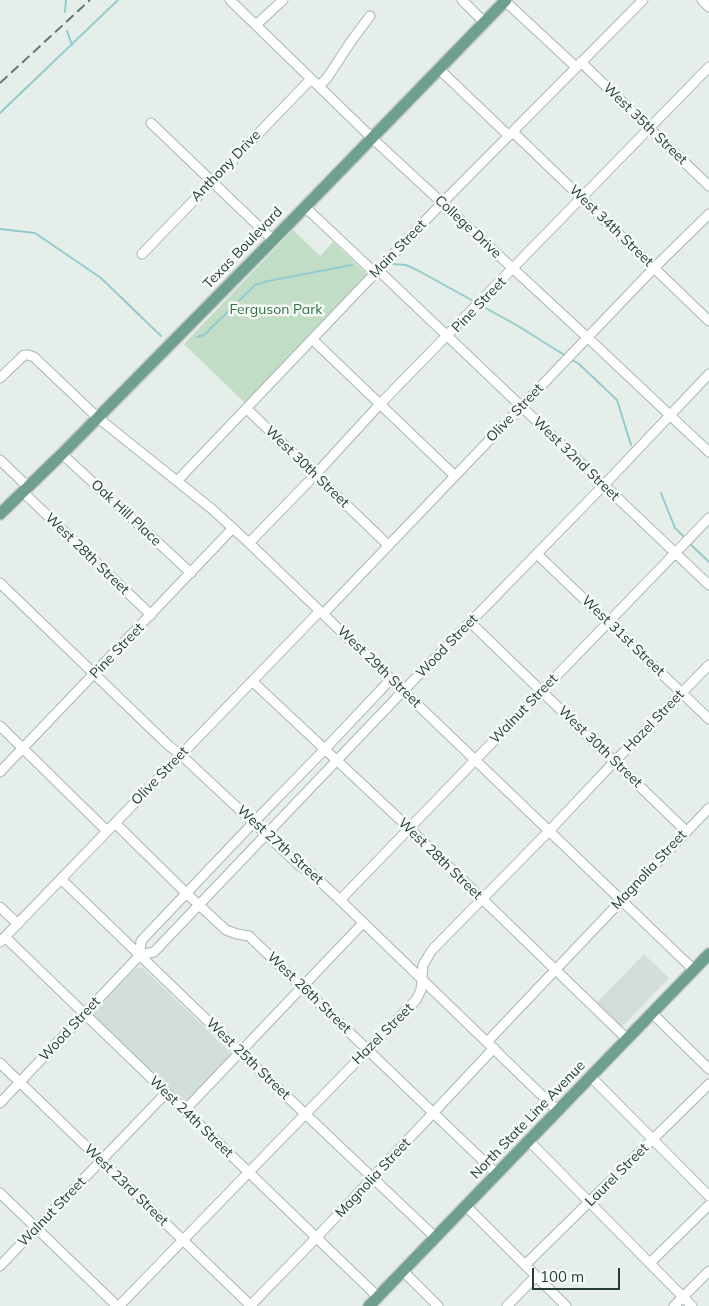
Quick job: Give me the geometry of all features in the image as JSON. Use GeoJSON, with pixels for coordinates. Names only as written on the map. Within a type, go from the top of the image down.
{"type":"FeatureCollection","features":[{"type":"Feature","properties":{"kind":"main road","name":"Texas Boulevard"},"geometry":{"type":"LineString","coordinates":[[0,514],[62,454],[273,240],[505,0]]}},
{"type":"Feature","properties":{"kind":"main road","name":"North State Line Avenue"},"geometry":{"type":"LineString","coordinates":[[369,1306],[709,954]]}},
{"type":"Feature","properties":{"kind":"street","name":"College Drive"},"geometry":{"type":"LineString","coordinates":[[230,0],[372,138],[709,452]]}},
{"type":"Feature","properties":{"kind":"street"},"geometry":{"type":"LineString","coordinates":[[256,25],[283,0]]}},
{"type":"Feature","properties":{"kind":"street"},"geometry":{"type":"LineString","coordinates":[[462,0],[484,22]]}},
{"type":"Feature","properties":{"kind":"street","name":"West 35th Street"},"geometry":{"type":"LineString","coordinates":[[505,0],[649,128],[709,186]]}},
{"type":"Feature","properties":{"kind":"street","name":"Main Street"},"geometry":{"type":"LineString","coordinates":[[177,481],[442,203],[643,0]]}},
{"type":"Feature","properties":{"kind":"street"},"geometry":{"type":"LineString","coordinates":[[702,0],[709,7]]}},
{"type":"Feature","properties":{"kind":"street"},"geometry":{"type":"LineString","coordinates":[[319,86],[327,78],[370,16]]}},
{"type":"Feature","properties":{"kind":"street","name":"Pine Street"},"geometry":{"type":"LineString","coordinates":[[249,543],[380,404],[480,304],[709,67]]}},
{"type":"Feature","properties":{"kind":"street","name":"West 34th Street"},"geometry":{"type":"LineString","coordinates":[[439,69],[581,198],[709,321]]}},
{"type":"Feature","properties":{"kind":"street","name":"Anthony Drive"},"geometry":{"type":"LineString","coordinates":[[142,254],[311,79]]}},
{"type":"Feature","properties":{"kind":"street"},"geometry":{"type":"LineString","coordinates":[[151,123],[273,240]]}},
{"type":"Feature","properties":{"kind":"street","name":"West 32nd Street"},"geometry":{"type":"LineString","coordinates":[[305,207],[447,337],[709,585]]}},
{"type":"Feature","properties":{"kind":"street","name":"Olive Street"},"geometry":{"type":"LineString","coordinates":[[2,940],[252,681],[388,545],[654,268],[709,214]]}},
{"type":"Feature","properties":{"kind":"street"},"geometry":{"type":"LineString","coordinates":[[312,339],[454,476]]}},
{"type":"Feature","properties":{"kind":"street","name":"West 29th Street"},"geometry":{"type":"LineString","coordinates":[[0,378],[24,355],[34,357],[97,417],[233,528],[694,970]]}},
{"type":"Feature","properties":{"kind":"street","name":"Wood Street"},"geometry":{"type":"LineString","coordinates":[[0,1103],[140,955],[154,952],[198,904],[709,374]]}},
{"type":"Feature","properties":{"kind":"street","name":"West 30th Street"},"geometry":{"type":"LineString","coordinates":[[247,409],[388,545]]}},
{"type":"Feature","properties":{"kind":"street","name":"Oak Hill Place"},"geometry":{"type":"LineString","coordinates":[[62,454],[191,573]]}},
{"type":"Feature","properties":{"kind":"street","name":"West 28th Street"},"geometry":{"type":"LineString","coordinates":[[0,460],[26,489],[151,615]]}},
{"type":"Feature","properties":{"kind":"street","name":"Walnut Street"},"geometry":{"type":"LineString","coordinates":[[340,900],[709,518]]}},
{"type":"Feature","properties":{"kind":"street","name":"Pine Street"},"geometry":{"type":"LineString","coordinates":[[0,772],[233,528]]}},
{"type":"Feature","properties":{"kind":"street","name":"West 31st Street"},"geometry":{"type":"LineString","coordinates":[[537,554],[709,719]]}},
{"type":"Feature","properties":{"kind":"street","name":"West 27th Street"},"geometry":{"type":"LineString","coordinates":[[0,583],[168,745],[301,867],[307,869],[340,900],[558,1111]]}},
{"type":"Feature","properties":{"kind":"street","name":"West 30th Street"},"geometry":{"type":"LineString","coordinates":[[470,622],[686,831]]}},
{"type":"Feature","properties":{"kind":"street","name":"Hazel Street"},"geometry":{"type":"LineString","coordinates":[[118,1306],[416,1000],[421,990],[423,965],[432,950],[709,665]]}},
{"type":"Feature","properties":{"kind":"street","name":"Wood Street"},"geometry":{"type":"LineString","coordinates":[[140,955],[141,941],[391,679]]}},
{"type":"Feature","properties":{"kind":"street","name":"West 28th Street"},"geometry":{"type":"LineString","coordinates":[[252,681],[410,829],[627,1040]]}},
{"type":"Feature","properties":{"kind":"street"},"geometry":{"type":"LineString","coordinates":[[0,726],[107,831]]}},
{"type":"Feature","properties":{"kind":"street","name":"Magnolia Street"},"geometry":{"type":"LineString","coordinates":[[487,1042],[709,808]]}},
{"type":"Feature","properties":{"kind":"street","name":"West 26th Street"},"geometry":{"type":"LineString","coordinates":[[115,823],[226,930],[249,936],[497,1174]]}},
{"type":"Feature","properties":{"kind":"street","name":"West 25th Street"},"geometry":{"type":"LineString","coordinates":[[61,879],[240,1052],[436,1237]]}},
{"type":"Feature","properties":{"kind":"street"},"geometry":{"type":"LineString","coordinates":[[0,907],[18,924]]}},
{"type":"Feature","properties":{"kind":"street"},"geometry":{"type":"LineString","coordinates":[[185,1110],[363,923]]}},
{"type":"Feature","properties":{"kind":"street","name":"West 24th Street"},"geometry":{"type":"LineString","coordinates":[[2,940],[85,1015],[378,1297]]}},
{"type":"Feature","properties":{"kind":"street"},"geometry":{"type":"LineString","coordinates":[[652,1013],[709,1069]]}},
{"type":"Feature","properties":{"kind":"street","name":"Magnolia Street"},"geometry":{"type":"LineString","coordinates":[[251,1306],[494,1048]]}},
{"type":"Feature","properties":{"kind":"street","name":"West 23rd Street"},"geometry":{"type":"LineString","coordinates":[[0,1063],[251,1306]]}},
{"type":"Feature","properties":{"kind":"street"},"geometry":{"type":"LineString","coordinates":[[591,1077],[709,1196]]}},
{"type":"Feature","properties":{"kind":"street","name":"Laurel Street"},"geometry":{"type":"LineString","coordinates":[[525,1265],[709,1084]]}},
{"type":"Feature","properties":{"kind":"street","name":"Walnut Street"},"geometry":{"type":"LineString","coordinates":[[0,1266],[166,1092]]}},
{"type":"Feature","properties":{"kind":"street"},"geometry":{"type":"LineString","coordinates":[[529,1141],[692,1306]]}},
{"type":"Feature","properties":{"kind":"street"},"geometry":{"type":"LineString","coordinates":[[0,1193],[118,1306]]}},
{"type":"Feature","properties":{"kind":"street"},"geometry":{"type":"LineString","coordinates":[[650,1263],[709,1205]]}},
{"type":"Feature","properties":{"kind":"street"},"geometry":{"type":"LineString","coordinates":[[466,1206],[566,1306]]}},
{"type":"Feature","properties":{"kind":"street"},"geometry":{"type":"LineString","coordinates":[[403,1271],[438,1306]]}},
{"type":"Feature","properties":{"kind":"street"},"geometry":{"type":"LineString","coordinates":[[674,1306],[709,1271]]}},
{"type":"Feature","properties":{"kind":"street"},"geometry":{"type":"LineString","coordinates":[[507,1306],[536,1276]]}},
{"type":"Feature","properties":{"kind":"shaded area"},"geometry":{"type":"Polygon","coordinates":[[[644,954],[669,978],[622,1027],[597,1002],[644,954]]]}},
{"type":"Feature","properties":{"kind":"shaded area"},"geometry":{"type":"Polygon","coordinates":[[[142,967],[230,1052],[230,1057],[185,1103],[92,1015],[135,969],[142,967]]]}},
{"type":"Feature","properties":{"kind":"green space","name":"Ferguson Park"},"geometry":{"type":"Polygon","coordinates":[[[293,230],[320,256],[333,242],[368,275],[245,403],[184,344],[293,230]]]}},
{"type":"Feature","properties":{"kind":"waterway"},"geometry":{"type":"LineString","coordinates":[[65,12],[66,0]]}},
{"type":"Feature","properties":{"kind":"waterway"},"geometry":{"type":"LineString","coordinates":[[0,113],[118,0]]}},
{"type":"Feature","properties":{"kind":"waterway"},"geometry":{"type":"LineString","coordinates":[[67,31],[72,45]]}},
{"type":"Feature","properties":{"kind":"waterway"},"geometry":{"type":"LineString","coordinates":[[0,229],[35,233],[101,278],[161,336]]}},
{"type":"Feature","properties":{"kind":"waterway"},"geometry":{"type":"LineString","coordinates":[[393,264],[406,265],[419,271],[475,302]]}},
{"type":"Feature","properties":{"kind":"waterway"},"geometry":{"type":"LineString","coordinates":[[197,337],[204,335],[255,285],[352,265]]}},
{"type":"Feature","properties":{"kind":"waterway"},"geometry":{"type":"LineString","coordinates":[[482,306],[566,356]]}},
{"type":"Feature","properties":{"kind":"waterway"},"geometry":{"type":"LineString","coordinates":[[572,360],[579,364],[617,400],[631,445]]}},
{"type":"Feature","properties":{"kind":"waterway"},"geometry":{"type":"LineString","coordinates":[[661,493],[675,528],[686,539]]}},
{"type":"Feature","properties":{"kind":"waterway"},"geometry":{"type":"LineString","coordinates":[[689,543],[709,562]]}},
{"type":"Feature","properties":{"kind":"railway"},"geometry":{"type":"LineString","coordinates":[[0,83],[90,0]]}}]}
